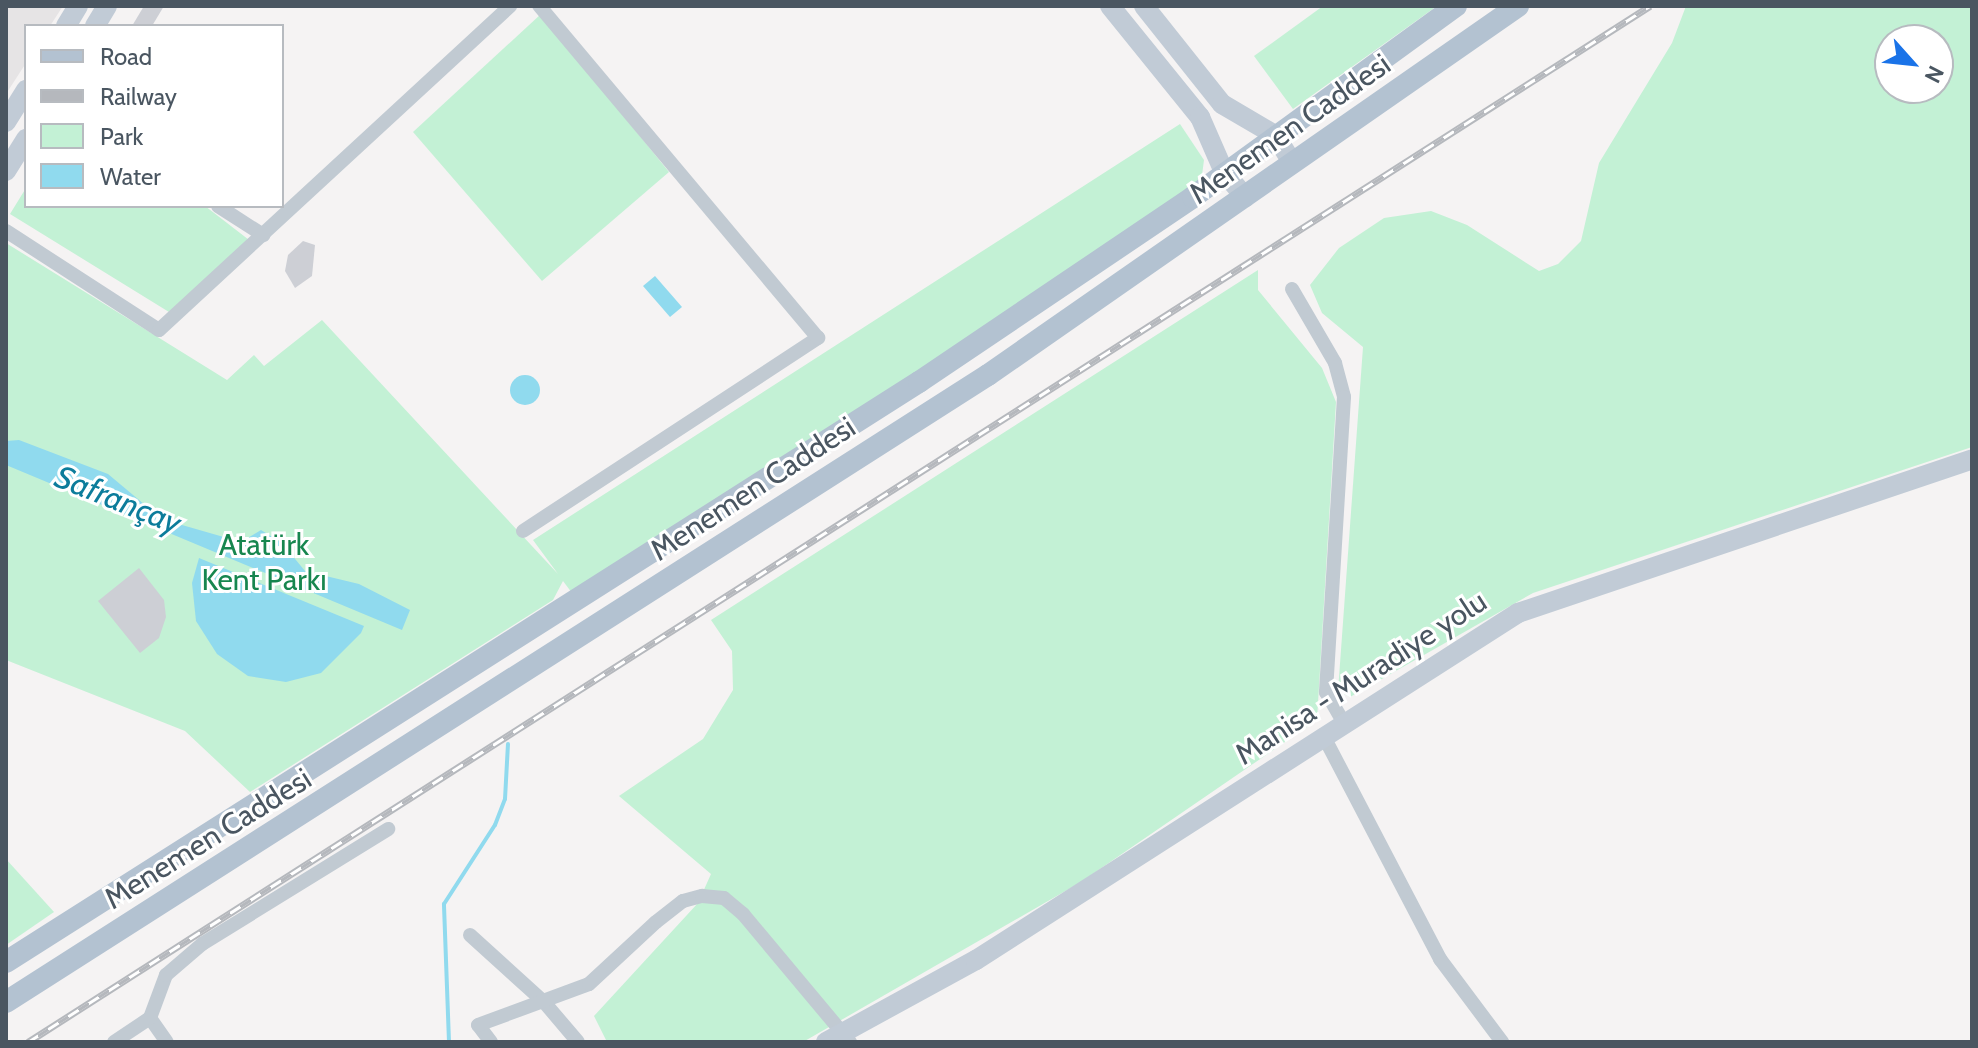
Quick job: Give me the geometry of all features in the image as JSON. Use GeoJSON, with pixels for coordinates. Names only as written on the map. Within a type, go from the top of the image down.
{"type":"FeatureCollection","features":[{"type":"Feature","properties":{"kind":"main road"},"geometry":{"type":"LineString","coordinates":[[67,24],[78,6]]}},
{"type":"Feature","properties":{"kind":"main road"},"geometry":{"type":"LineString","coordinates":[[96,24],[107,6]]}},
{"type":"Feature","properties":{"kind":"main road"},"geometry":{"type":"LineString","coordinates":[[1110,6],[1200,117],[1224,172],[1245,197]]}},
{"type":"Feature","properties":{"kind":"main road"},"geometry":{"type":"LineString","coordinates":[[1144,6],[1222,104],[1275,135],[1292,162]]}},
{"type":"Feature","properties":{"kind":"main road","name":"Menemen Caddesi"},"geometry":{"type":"LineString","coordinates":[[6,962],[867,416],[1224,172],[1456,6]]}},
{"type":"Feature","properties":{"kind":"main road","name":"Menemen Caddesi"},"geometry":{"type":"LineString","coordinates":[[6,1002],[988,375],[1518,6]]}},
{"type":"Feature","properties":{"kind":"main road"},"geometry":{"type":"LineString","coordinates":[[6,122],[24,93]]}},
{"type":"Feature","properties":{"kind":"main road"},"geometry":{"type":"LineString","coordinates":[[6,171],[24,142]]}},
{"type":"Feature","properties":{"kind":"main road","name":"Manisa - Muradiye yolu"},"geometry":{"type":"LineString","coordinates":[[839,1040],[976,960],[1343,721],[1518,613],[1972,459]]}},
{"type":"Feature","properties":{"kind":"street"},"geometry":{"type":"LineString","coordinates":[[6,231],[159,330],[510,6]]}},
{"type":"Feature","properties":{"kind":"street"},"geometry":{"type":"LineString","coordinates":[[523,531],[818,338],[539,6]]}},
{"type":"Feature","properties":{"kind":"street"},"geometry":{"type":"LineString","coordinates":[[221,208],[263,235]]}},
{"type":"Feature","properties":{"kind":"street"},"geometry":{"type":"LineString","coordinates":[[1292,289],[1335,363],[1344,397],[1326,692],[1343,721]]}},
{"type":"Feature","properties":{"kind":"street"},"geometry":{"type":"LineString","coordinates":[[1323,735],[1440,959],[1502,1042]]}},
{"type":"Feature","properties":{"kind":"street"},"geometry":{"type":"LineString","coordinates":[[114,1042],[150,1018],[166,975],[202,944],[388,829]]}},
{"type":"Feature","properties":{"kind":"street"},"geometry":{"type":"LineString","coordinates":[[491,1042],[478,1025],[589,984],[683,901],[713,897],[743,914],[839,1040]]}},
{"type":"Feature","properties":{"kind":"street"},"geometry":{"type":"LineString","coordinates":[[470,935],[544,1002],[578,1042]]}},
{"type":"Feature","properties":{"kind":"street"},"geometry":{"type":"LineString","coordinates":[[150,1018],[167,1042]]}},
{"type":"Feature","properties":{"kind":"shaded area"},"geometry":{"type":"Polygon","coordinates":[[[6,6],[63,6],[51,24],[24,24],[24,66],[6,94],[6,6]]]}},
{"type":"Feature","properties":{"kind":"green space"},"geometry":{"type":"Polygon","coordinates":[[[1323,6],[1437,6],[1293,109],[1254,56],[1323,6]]]}},
{"type":"Feature","properties":{"kind":"green space"},"geometry":{"type":"Polygon","coordinates":[[[1686,6],[1972,6],[1972,447],[1533,593],[1350,697],[1338,691],[1363,347],[1322,313],[1310,285],[1339,248],[1384,218],[1431,211],[1467,225],[1539,271],[1558,264],[1581,241],[1599,163],[1672,43],[1686,6]]]}},
{"type":"Feature","properties":{"kind":"green space"},"geometry":{"type":"Polygon","coordinates":[[[541,14],[669,172],[542,281],[413,132],[541,14]]]}},
{"type":"Feature","properties":{"kind":"green space","name":"Atatürk Kent Parkı"},"geometry":{"type":"Polygon","coordinates":[[[1180,124],[1204,160],[1201,183],[578,601],[563,581],[553,600],[250,792],[185,731],[6,660],[6,243],[227,380],[254,355],[264,366],[322,320],[558,574],[533,540],[1180,124]]]}},
{"type":"Feature","properties":{"kind":"green space"},"geometry":{"type":"Polygon","coordinates":[[[24,191],[24,208],[208,208],[253,243],[169,312],[10,214],[24,191]]]}},
{"type":"Feature","properties":{"kind":"green space"},"geometry":{"type":"Polygon","coordinates":[[[1258,270],[1258,290],[1322,368],[1336,402],[1317,720],[1081,882],[803,1042],[607,1042],[594,1016],[698,903],[711,874],[619,796],[703,739],[733,690],[732,651],[711,620],[1258,270]]]}},
{"type":"Feature","properties":{"kind":"green space"},"geometry":{"type":"Polygon","coordinates":[[[6,859],[54,912],[6,945],[6,859]]]}},
{"type":"Feature","properties":{"kind":"water"},"geometry":{"type":"Polygon","coordinates":[[[655,276],[682,307],[670,317],[643,286],[655,276]]]}},
{"type":"Feature","properties":{"kind":"water"},"geometry":{"type":"Polygon","coordinates":[[[525,375],[531,376],[539,384],[539,396],[531,404],[525,405],[519,404],[511,396],[510,390],[511,384],[519,376],[525,375]]]}},
{"type":"Feature","properties":{"kind":"water"},"geometry":{"type":"Polygon","coordinates":[[[19,440],[108,474],[157,515],[182,525],[241,542],[261,530],[282,543],[305,571],[359,584],[410,610],[402,630],[6,465],[6,441],[19,440]]]}},
{"type":"Feature","properties":{"kind":"water"},"geometry":{"type":"Polygon","coordinates":[[[199,558],[364,626],[361,633],[321,673],[286,682],[248,676],[217,654],[196,621],[192,583],[199,558]]]}},
{"type":"Feature","properties":{"kind":"building"},"geometry":{"type":"Polygon","coordinates":[[[144,6],[164,6],[153,24],[133,24],[144,6]]]}},
{"type":"Feature","properties":{"kind":"building"},"geometry":{"type":"Polygon","coordinates":[[[303,241],[315,245],[312,276],[295,288],[285,271],[288,255],[303,241]]]}},
{"type":"Feature","properties":{"kind":"building"},"geometry":{"type":"Polygon","coordinates":[[[139,568],[164,600],[166,617],[159,638],[140,653],[98,601],[139,568]]]}},
{"type":"Feature","properties":{"kind":"waterway","name":"Safrançay"},"geometry":{"type":"LineString","coordinates":[[449,1042],[444,904],[495,825],[505,799],[508,744]]}},
{"type":"Feature","properties":{"kind":"railway"},"geometry":{"type":"LineString","coordinates":[[28,1042],[1650,6]]}}]}
